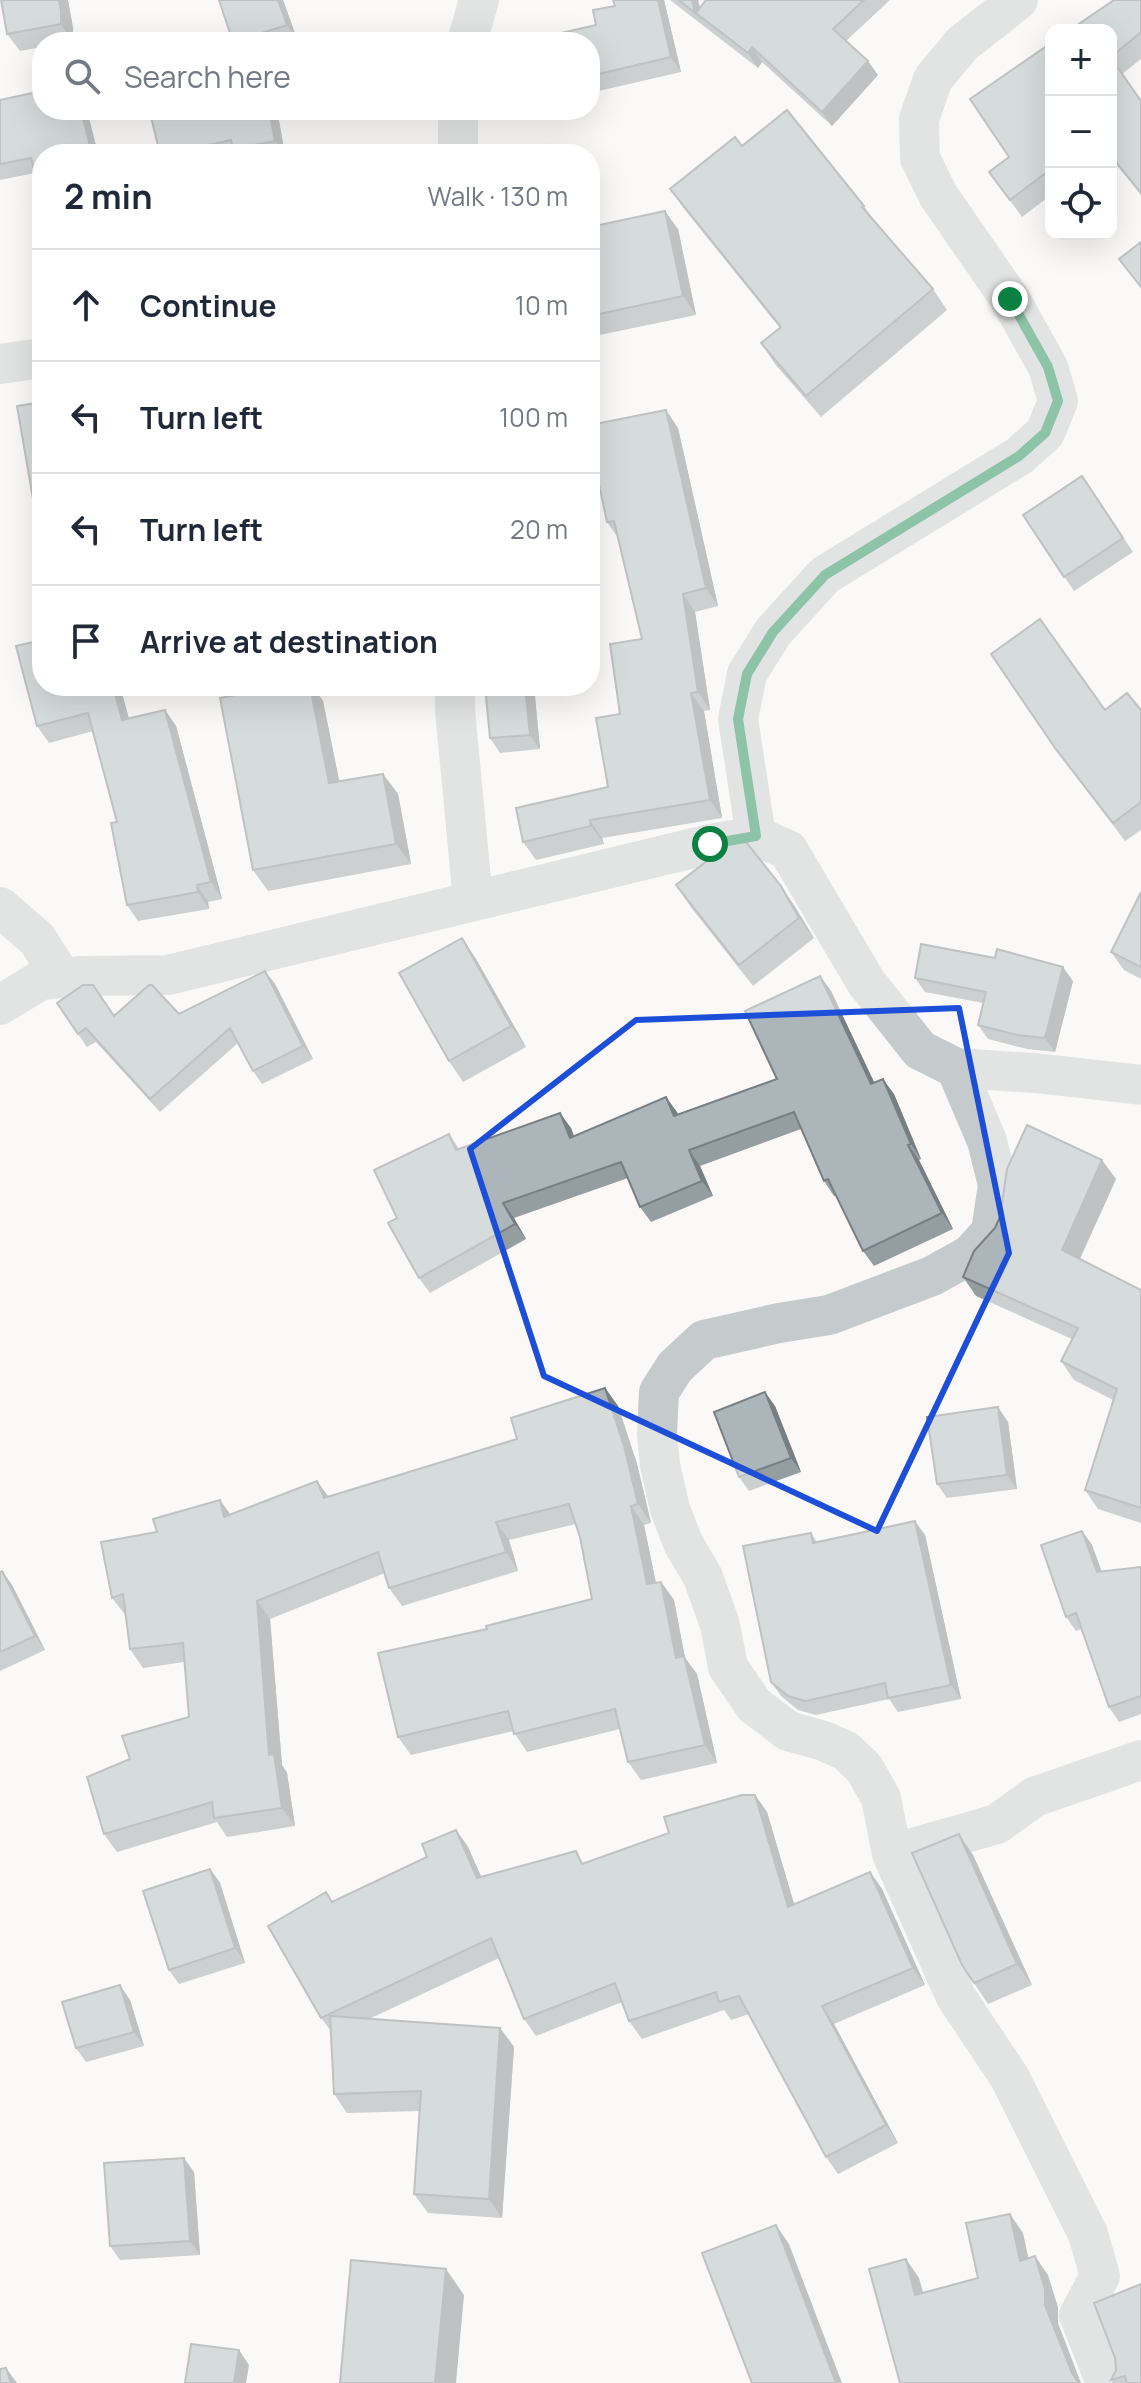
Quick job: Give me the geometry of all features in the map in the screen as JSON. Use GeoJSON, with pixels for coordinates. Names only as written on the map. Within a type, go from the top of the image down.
{"type":"FeatureCollection","features":[{"type":"Feature","properties":{"kind":"street"},"geometry":{"type":"LineString","coordinates":[[470,32],[479,0]]}},
{"type":"Feature","properties":{"kind":"street"},"geometry":{"type":"LineString","coordinates":[[756,836],[738,719],[747,674],[773,632],[825,575],[1019,456],[1045,433],[1058,401],[1048,367],[1010,299],[938,195],[920,158],[919,119],[933,79],[962,44],[1018,0]]}},
{"type":"Feature","properties":{"kind":"street"},"geometry":{"type":"LineString","coordinates":[[458,120],[458,144]]}},
{"type":"Feature","properties":{"kind":"street"},"geometry":{"type":"LineString","coordinates":[[0,364],[32,359]]}},
{"type":"Feature","properties":{"kind":"street"},"geometry":{"type":"LineString","coordinates":[[455,696],[473,901]]}},
{"type":"Feature","properties":{"kind":"street"},"geometry":{"type":"LineString","coordinates":[[0,1005],[41,980],[168,975],[710,844],[756,836],[788,850],[866,982],[920,1050],[956,1068],[1141,1085]]}},
{"type":"Feature","properties":{"kind":"street"},"geometry":{"type":"LineString","coordinates":[[0,907],[37,939],[62,978]]}},
{"type":"Feature","properties":{"kind":"street"},"geometry":{"type":"LineString","coordinates":[[956,1068],[987,1141],[998,1185],[991,1232],[970,1255],[932,1276],[829,1315],[704,1340],[675,1367],[659,1392],[657,1434],[660,1465],[670,1509],[683,1543],[703,1577],[720,1625],[728,1667],[754,1705],[788,1731],[846,1751],[864,1768],[881,1798],[892,1854],[956,1997],[1010,2078],[1088,2234],[1100,2276],[1079,2315],[1106,2383]]}},
{"type":"Feature","properties":{"kind":"street"},"geometry":{"type":"LineString","coordinates":[[892,1854],[997,1824],[1034,1797],[1141,1760]]}},
{"type":"Feature","properties":{"kind":"highlighted area"},"geometry":{"type":"Polygon","coordinates":[[[959,1008],[1009,1253],[877,1531],[544,1376],[470,1149],[636,1020],[959,1008]]]}},
{"type":"Feature","properties":{"kind":"building"},"geometry":{"type":"Polygon","coordinates":[[[1,0],[59,0],[61,24],[7,34],[1,0]]]}},
{"type":"Feature","properties":{"kind":"building"},"geometry":{"type":"Polygon","coordinates":[[[219,0],[278,0],[287,25],[265,32],[230,32],[219,0]]]}},
{"type":"Feature","properties":{"kind":"building"},"geometry":{"type":"Polygon","coordinates":[[[613,0],[658,0],[671,57],[600,74],[600,32],[566,32],[596,25],[593,10],[615,6],[613,0]]]}},
{"type":"Feature","properties":{"kind":"building"},"geometry":{"type":"Polygon","coordinates":[[[679,0],[692,0],[695,13],[679,0]]]}},
{"type":"Feature","properties":{"kind":"building"},"geometry":{"type":"Polygon","coordinates":[[[706,0],[864,0],[833,29],[868,61],[822,112],[752,47],[748,53],[696,13],[706,0]]]}},
{"type":"Feature","properties":{"kind":"building"},"geometry":{"type":"Polygon","coordinates":[[[1114,0],[1141,0],[1141,32],[1117,52],[1117,24],[1079,24],[1114,0]]]}},
{"type":"Feature","properties":{"kind":"building"},"geometry":{"type":"Polygon","coordinates":[[[1045,47],[1045,174],[1010,200],[989,172],[1009,157],[970,99],[1045,47]]]}},
{"type":"Feature","properties":{"kind":"building"},"geometry":{"type":"Polygon","coordinates":[[[1117,67],[1141,101],[1141,193],[1117,163],[1117,67]]]}},
{"type":"Feature","properties":{"kind":"building"},"geometry":{"type":"Polygon","coordinates":[[[32,93],[32,120],[84,120],[90,144],[32,144],[32,162],[31,158],[0,164],[0,100],[32,93]]]}},
{"type":"Feature","properties":{"kind":"building"},"geometry":{"type":"Polygon","coordinates":[[[787,110],[862,207],[933,289],[806,396],[761,343],[781,327],[670,189],[735,137],[742,146],[787,110]]]}},
{"type":"Feature","properties":{"kind":"building"},"geometry":{"type":"Polygon","coordinates":[[[152,120],[271,120],[275,141],[259,144],[232,144],[231,140],[213,144],[158,144],[152,120]]]}},
{"type":"Feature","properties":{"kind":"building"},"geometry":{"type":"Polygon","coordinates":[[[665,211],[683,296],[600,314],[600,225],[665,211]]]}},
{"type":"Feature","properties":{"kind":"building"},"geometry":{"type":"Polygon","coordinates":[[[1141,242],[1141,287],[1119,259],[1141,242]]]}},
{"type":"Feature","properties":{"kind":"building"},"geometry":{"type":"Polygon","coordinates":[[[32,404],[32,493],[17,406],[32,404]]]}},
{"type":"Feature","properties":{"kind":"building"},"geometry":{"type":"Polygon","coordinates":[[[666,410],[706,588],[683,594],[698,692],[691,693],[710,800],[590,820],[591,826],[523,842],[516,808],[608,787],[596,718],[620,714],[610,644],[642,639],[614,521],[607,522],[600,489],[600,423],[666,410]]]}},
{"type":"Feature","properties":{"kind":"building"},"geometry":{"type":"Polygon","coordinates":[[[1082,476],[1123,538],[1064,577],[1023,515],[1082,476]]]}},
{"type":"Feature","properties":{"kind":"building"},"geometry":{"type":"Polygon","coordinates":[[[1040,619],[1105,710],[1127,693],[1141,710],[1141,802],[1113,823],[1055,748],[991,654],[1040,619]]]}},
{"type":"Feature","properties":{"kind":"building"},"geometry":{"type":"Polygon","coordinates":[[[32,642],[32,696],[116,696],[122,720],[165,710],[211,882],[197,885],[198,892],[127,905],[111,823],[117,822],[88,713],[37,726],[16,646],[32,642]]]}},
{"type":"Feature","properties":{"kind":"building"},"geometry":{"type":"Polygon","coordinates":[[[312,696],[329,783],[383,774],[396,844],[253,870],[220,698],[312,696]]]}},
{"type":"Feature","properties":{"kind":"building"},"geometry":{"type":"Polygon","coordinates":[[[486,696],[526,696],[530,735],[490,738],[486,696]]]}},
{"type":"Feature","properties":{"kind":"building"},"geometry":{"type":"Polygon","coordinates":[[[739,839],[746,842],[781,886],[799,918],[739,965],[676,885],[739,839]]]}},
{"type":"Feature","properties":{"kind":"building"},"geometry":{"type":"Polygon","coordinates":[[[1141,892],[1141,967],[1111,952],[1141,892]]]}},
{"type":"Feature","properties":{"kind":"building"},"geometry":{"type":"Polygon","coordinates":[[[462,938],[511,1026],[449,1061],[399,973],[462,938]]]}},
{"type":"Feature","properties":{"kind":"building"},"geometry":{"type":"Polygon","coordinates":[[[921,944],[995,958],[997,949],[1063,967],[1045,1038],[978,1025],[986,992],[915,978],[921,944]]]}},
{"type":"Feature","properties":{"kind":"building"},"geometry":{"type":"Polygon","coordinates":[[[265,971],[303,1046],[253,1071],[230,1028],[150,1099],[86,1028],[78,1034],[57,1003],[83,985],[93,985],[114,1016],[152,985],[179,1014],[265,971]]]}},
{"type":"Feature","properties":{"kind":"building"},"geometry":{"type":"Polygon","coordinates":[[[820,976],[871,1084],[883,1079],[911,1144],[908,1145],[942,1213],[863,1251],[828,1179],[824,1181],[794,1112],[689,1150],[702,1181],[640,1207],[621,1162],[503,1203],[515,1224],[419,1278],[388,1223],[397,1218],[374,1170],[449,1134],[456,1150],[560,1113],[570,1138],[666,1097],[674,1116],[777,1079],[745,1011],[820,976]]]}},
{"type":"Feature","properties":{"kind":"building"},"geometry":{"type":"Polygon","coordinates":[[[1027,1125],[1102,1160],[1062,1250],[1141,1290],[1141,1508],[1085,1490],[1117,1389],[1061,1361],[1078,1328],[963,1277],[974,1251],[995,1228],[1000,1217],[1007,1169],[1027,1125]]]}},
{"type":"Feature","properties":{"kind":"building"},"geometry":{"type":"Polygon","coordinates":[[[605,1388],[624,1446],[638,1504],[631,1506],[647,1584],[661,1582],[676,1658],[684,1656],[705,1745],[628,1762],[615,1709],[514,1734],[508,1711],[398,1737],[378,1653],[487,1629],[486,1626],[592,1599],[580,1537],[569,1504],[496,1522],[506,1552],[389,1588],[378,1552],[257,1601],[269,1755],[274,1754],[282,1808],[214,1818],[212,1802],[104,1834],[87,1777],[130,1759],[122,1736],[189,1717],[183,1643],[130,1649],[123,1594],[112,1598],[101,1542],[157,1532],[153,1519],[220,1500],[224,1517],[317,1481],[324,1498],[517,1439],[511,1418],[605,1388]]]}},
{"type":"Feature","properties":{"kind":"building"},"geometry":{"type":"Polygon","coordinates":[[[765,1392],[791,1458],[739,1477],[714,1412],[765,1392]]]}},
{"type":"Feature","properties":{"kind":"building"},"geometry":{"type":"Polygon","coordinates":[[[998,1407],[1007,1475],[937,1484],[927,1417],[998,1407]]]}},
{"type":"Feature","properties":{"kind":"building"},"geometry":{"type":"Polygon","coordinates":[[[915,1521],[951,1685],[888,1698],[885,1683],[806,1701],[788,1696],[771,1682],[743,1546],[811,1533],[813,1543],[915,1521]]]}},
{"type":"Feature","properties":{"kind":"building"},"geometry":{"type":"Polygon","coordinates":[[[1082,1531],[1097,1572],[1141,1567],[1141,1696],[1109,1707],[1076,1613],[1066,1617],[1041,1545],[1082,1531]]]}},
{"type":"Feature","properties":{"kind":"building"},"geometry":{"type":"Polygon","coordinates":[[[0,1572],[35,1636],[0,1652],[0,1572]]]}},
{"type":"Feature","properties":{"kind":"building"},"geometry":{"type":"Polygon","coordinates":[[[742,1795],[755,1795],[788,1907],[870,1872],[913,1968],[822,2006],[886,2125],[826,2157],[739,1996],[719,2002],[716,1992],[629,2021],[615,1983],[524,2019],[491,1938],[321,2018],[268,1926],[326,1892],[332,1902],[427,1857],[422,1844],[456,1830],[477,1878],[576,1851],[582,1864],[669,1833],[664,1817],[742,1795]]]}},
{"type":"Feature","properties":{"kind":"building"},"geometry":{"type":"Polygon","coordinates":[[[959,1834],[1017,1964],[974,1983],[962,1965],[912,1853],[959,1834]]]}},
{"type":"Feature","properties":{"kind":"building"},"geometry":{"type":"Polygon","coordinates":[[[210,1869],[235,1948],[169,1970],[143,1891],[210,1869]]]}},
{"type":"Feature","properties":{"kind":"building"},"geometry":{"type":"Polygon","coordinates":[[[120,1985],[134,2032],[76,2048],[62,2002],[120,1985]]]}},
{"type":"Feature","properties":{"kind":"building"},"geometry":{"type":"Polygon","coordinates":[[[330,2016],[500,2028],[489,2199],[414,2194],[421,2091],[334,2094],[330,2016]]]}},
{"type":"Feature","properties":{"kind":"building"},"geometry":{"type":"Polygon","coordinates":[[[184,2158],[190,2241],[110,2246],[104,2163],[184,2158]]]}},
{"type":"Feature","properties":{"kind":"building"},"geometry":{"type":"Polygon","coordinates":[[[1010,2214],[1020,2261],[1035,2256],[1045,2289],[1045,2305],[1072,2373],[1081,2383],[900,2383],[869,2269],[906,2259],[915,2295],[978,2278],[966,2223],[1010,2214]]]}},
{"type":"Feature","properties":{"kind":"building"},"geometry":{"type":"Polygon","coordinates":[[[776,2225],[836,2383],[752,2383],[702,2253],[776,2225]]]}},
{"type":"Feature","properties":{"kind":"building"},"geometry":{"type":"Polygon","coordinates":[[[351,2260],[446,2269],[435,2383],[340,2383],[351,2260]]]}},
{"type":"Feature","properties":{"kind":"building"},"geometry":{"type":"Polygon","coordinates":[[[1141,2284],[1141,2383],[1127,2383],[1125,2376],[1111,2380],[1116,2370],[1115,2358],[1094,2303],[1141,2284]]]}},
{"type":"Feature","properties":{"kind":"building"},"geometry":{"type":"Polygon","coordinates":[[[191,2344],[239,2350],[234,2383],[185,2383],[191,2344]]]}},
{"type":"Feature","properties":{"kind":"building"},"geometry":{"type":"Polygon","coordinates":[[[6,2368],[11,2383],[0,2383],[0,2369],[6,2368]]]}},
{"type":"Feature","properties":{"kind":"route"},"geometry":{"type":"LineString","coordinates":[[710,844],[756,836],[738,719],[747,674],[773,632],[825,575],[1019,456],[1045,433],[1058,401],[1048,367],[1010,299]]}}]}
